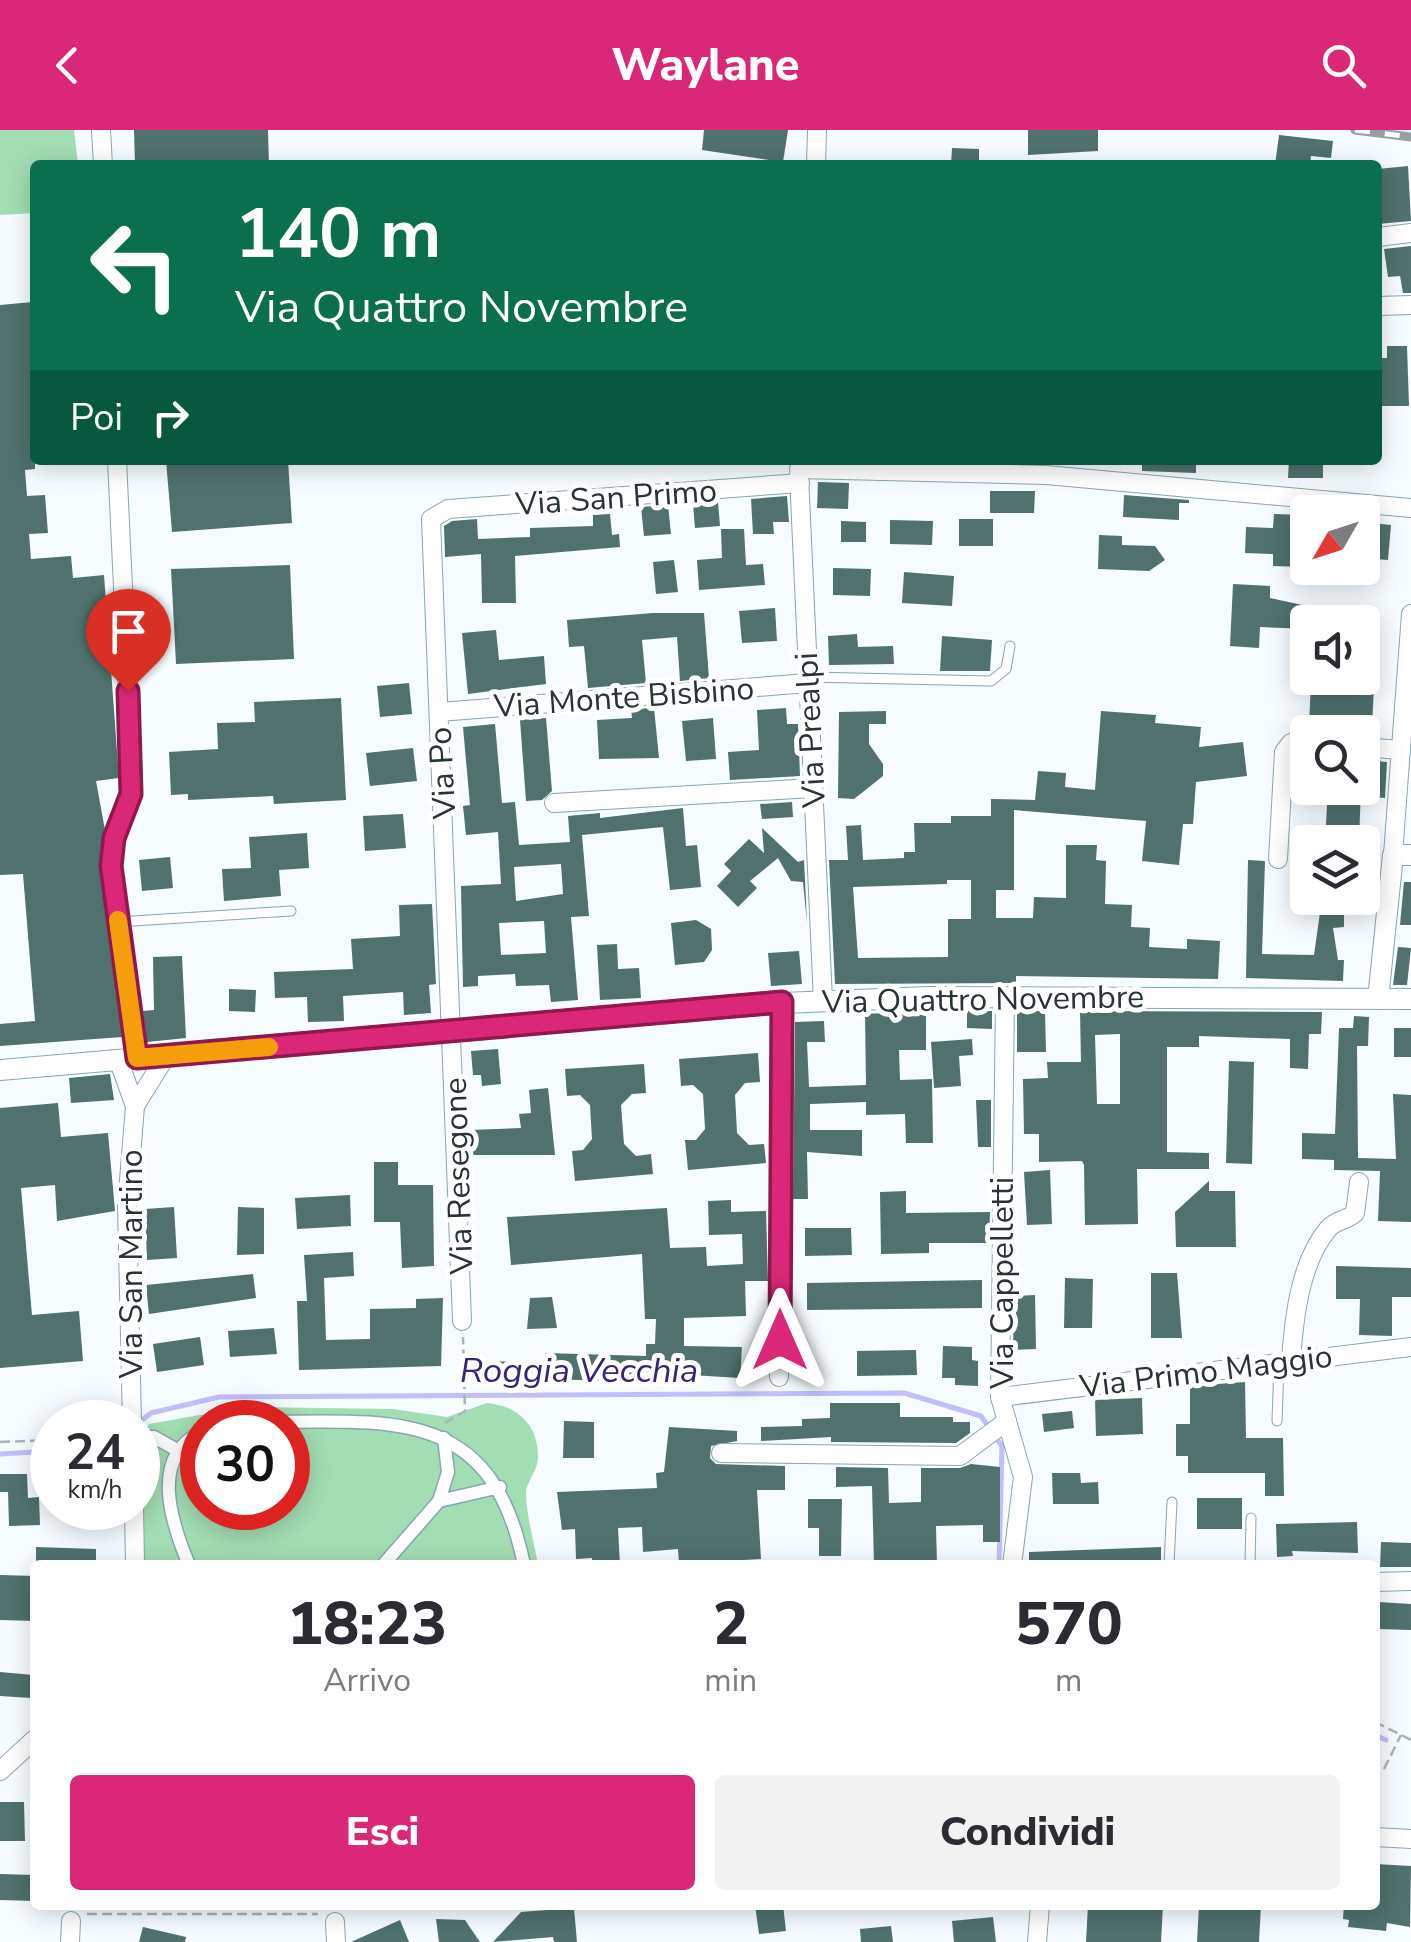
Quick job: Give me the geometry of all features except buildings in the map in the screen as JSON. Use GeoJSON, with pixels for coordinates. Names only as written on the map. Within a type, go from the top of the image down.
{"type":"FeatureCollection","features":[{"type":"Feature","properties":{"kind":"street"},"geometry":{"type":"LineString","coordinates":[[101,130],[103,160]]}},
{"type":"Feature","properties":{"kind":"street"},"geometry":{"type":"LineString","coordinates":[[816,160],[817,130]]}},
{"type":"Feature","properties":{"kind":"street"},"geometry":{"type":"LineString","coordinates":[[1382,237],[1411,232]]}},
{"type":"Feature","properties":{"kind":"street"},"geometry":{"type":"LineString","coordinates":[[1382,306],[1411,304]]}},
{"type":"Feature","properties":{"kind":"street"},"geometry":{"type":"LineString","coordinates":[[117,465],[132,778],[112,852],[135,1106]]}},
{"type":"Feature","properties":{"kind":"street","name":"Via San Primo"},"geometry":{"type":"LineString","coordinates":[[434,515],[448,508],[799,471],[1046,475],[1411,508]]}},
{"type":"Feature","properties":{"kind":"street","name":"Via Prealpi"},"geometry":{"type":"LineString","coordinates":[[799,471],[823,1001]]}},
{"type":"Feature","properties":{"kind":"street","name":"Via Po"},"geometry":{"type":"LineString","coordinates":[[434,515],[430,530],[454,1031]]}},
{"type":"Feature","properties":{"kind":"street"},"geometry":{"type":"LineString","coordinates":[[1378,999],[1402,855],[1400,750],[1411,619]]}},
{"type":"Feature","properties":{"kind":"street","name":"Via Monte Bisbino"},"geometry":{"type":"LineString","coordinates":[[439,712],[808,680]]}},
{"type":"Feature","properties":{"kind":"street"},"geometry":{"type":"LineString","coordinates":[[1278,859],[1284,752],[1290,744]]}},
{"type":"Feature","properties":{"kind":"street"},"geometry":{"type":"LineString","coordinates":[[1380,748],[1400,750]]}},
{"type":"Feature","properties":{"kind":"street"},"geometry":{"type":"LineString","coordinates":[[554,803],[813,788]]}},
{"type":"Feature","properties":{"kind":"street","name":"Via Quattro Novembre"},"geometry":{"type":"LineString","coordinates":[[0,1070],[782,1002],[1005,996],[1411,999]]}},
{"type":"Feature","properties":{"kind":"street","name":"Via Cappelletti"},"geometry":{"type":"LineString","coordinates":[[1005,996],[997,1428],[1023,1477],[1013,1560]]}},
{"type":"Feature","properties":{"kind":"street"},"geometry":{"type":"LineString","coordinates":[[780,1377],[782,1002]]}},
{"type":"Feature","properties":{"kind":"street","name":"Via Resegone"},"geometry":{"type":"LineString","coordinates":[[454,1031],[462,1321]]}},
{"type":"Feature","properties":{"kind":"street"},"geometry":{"type":"LineString","coordinates":[[135,1106],[166,1056]]}},
{"type":"Feature","properties":{"kind":"street","name":"Via San Martino"},"geometry":{"type":"LineString","coordinates":[[131,1400],[126,1259],[135,1106]]}},
{"type":"Feature","properties":{"kind":"street"},"geometry":{"type":"LineString","coordinates":[[1285,1360],[1302,1288],[1325,1233],[1355,1213],[1358,1182]]}},
{"type":"Feature","properties":{"kind":"street","name":"Via Primo Maggio"},"geometry":{"type":"LineString","coordinates":[[1000,1397],[1411,1347]]}},
{"type":"Feature","properties":{"kind":"street"},"geometry":{"type":"LineString","coordinates":[[310,1423],[341,1423],[440,1437],[470,1452],[500,1487],[522,1560]]}},
{"type":"Feature","properties":{"kind":"street"},"geometry":{"type":"LineString","coordinates":[[721,1453],[956,1456],[968,1453],[997,1428]]}},
{"type":"Feature","properties":{"kind":"street"},"geometry":{"type":"LineString","coordinates":[[387,1560],[439,1501],[448,1472],[440,1437]]}},
{"type":"Feature","properties":{"kind":"street"},"geometry":{"type":"LineString","coordinates":[[160,1440],[177,1450]]}},
{"type":"Feature","properties":{"kind":"street"},"geometry":{"type":"LineString","coordinates":[[180,1448],[170,1468],[170,1491],[188,1560]]}},
{"type":"Feature","properties":{"kind":"street"},"geometry":{"type":"LineString","coordinates":[[439,1501],[500,1487]]}},
{"type":"Feature","properties":{"kind":"street"},"geometry":{"type":"LineString","coordinates":[[134,1530],[135,1560]]}},
{"type":"Feature","properties":{"kind":"street"},"geometry":{"type":"LineString","coordinates":[[1380,1582],[1411,1581]]}},
{"type":"Feature","properties":{"kind":"street"},"geometry":{"type":"LineString","coordinates":[[0,1771],[30,1744]]}},
{"type":"Feature","properties":{"kind":"street"},"geometry":{"type":"LineString","coordinates":[[1380,1837],[1411,1839]]}},
{"type":"Feature","properties":{"kind":"street"},"geometry":{"type":"LineString","coordinates":[[1038,1942],[1040,1910]]}},
{"type":"Feature","properties":{"kind":"street"},"geometry":{"type":"LineString","coordinates":[[70,1942],[71,1921]]}},
{"type":"Feature","properties":{"kind":"street"},"geometry":{"type":"LineString","coordinates":[[336,1922],[336,1942]]}},
{"type":"Feature","properties":{"kind":"lane"},"geometry":{"type":"LineString","coordinates":[[808,680],[991,682],[1006,669],[1010,646]]}},
{"type":"Feature","properties":{"kind":"lane"},"geometry":{"type":"LineString","coordinates":[[118,922],[291,912]]}},
{"type":"Feature","properties":{"kind":"lane"},"geometry":{"type":"LineString","coordinates":[[1278,1421],[1285,1360]]}},
{"type":"Feature","properties":{"kind":"lane"},"geometry":{"type":"LineString","coordinates":[[1169,1560],[1172,1502]]}},
{"type":"Feature","properties":{"kind":"lane"},"geometry":{"type":"LineString","coordinates":[[1250,1560],[1251,1518]]}},
{"type":"Feature","properties":{"kind":"path"},"geometry":{"type":"LineString","coordinates":[[440,1437],[442,1426],[465,1411],[462,1321]]}},
{"type":"Feature","properties":{"kind":"path"},"geometry":{"type":"LineString","coordinates":[[0,1442],[30,1441]]}},
{"type":"Feature","properties":{"kind":"path"},"geometry":{"type":"LineString","coordinates":[[1380,1724],[1411,1740]]}},
{"type":"Feature","properties":{"kind":"path"},"geometry":{"type":"LineString","coordinates":[[1384,1769],[1401,1735]]}},
{"type":"Feature","properties":{"kind":"path"},"geometry":{"type":"LineString","coordinates":[[71,1921],[92,1911],[311,1912],[336,1922]]}},
{"type":"Feature","properties":{"kind":"green space"},"geometry":{"type":"Polygon","coordinates":[[[0,130],[74,130],[77,160],[30,160],[30,213],[0,215],[0,130]]]}},
{"type":"Feature","properties":{"kind":"green space"},"geometry":{"type":"Polygon","coordinates":[[[487,1403],[517,1413],[530,1427],[537,1447],[536,1468],[526,1495],[537,1560],[143,1560],[142,1530],[160,1530],[160,1422],[180,1419],[180,1530],[310,1530],[310,1408],[393,1409],[447,1417],[487,1403]]]}},
{"type":"Feature","properties":{"kind":"waterway","name":"Roggia Vecchia"},"geometry":{"type":"LineString","coordinates":[[160,1411],[219,1397],[904,1393],[981,1416],[1002,1446],[999,1560]]}},
{"type":"Feature","properties":{"kind":"waterway","name":"Roggia Vecchia"},"geometry":{"type":"LineString","coordinates":[[0,1454],[30,1452]]}},
{"type":"Feature","properties":{"kind":"waterway","name":"Roggia Vecchia"},"geometry":{"type":"LineString","coordinates":[[1380,1737],[1386,1740]]}},
{"type":"Feature","properties":{"kind":"railway"},"geometry":{"type":"LineString","coordinates":[[1355,130],[1411,137]]}},
{"type":"Feature","properties":{"kind":"slow traffic"},"geometry":{"type":"LineString","coordinates":[[118,920],[137,1058],[269,1047]]}},
{"type":"Feature","properties":{"kind":"route"},"geometry":{"type":"LineString","coordinates":[[128,691],[131,794],[114,838],[111,866],[137,1058],[782,1002],[780,1340]]}}]}
